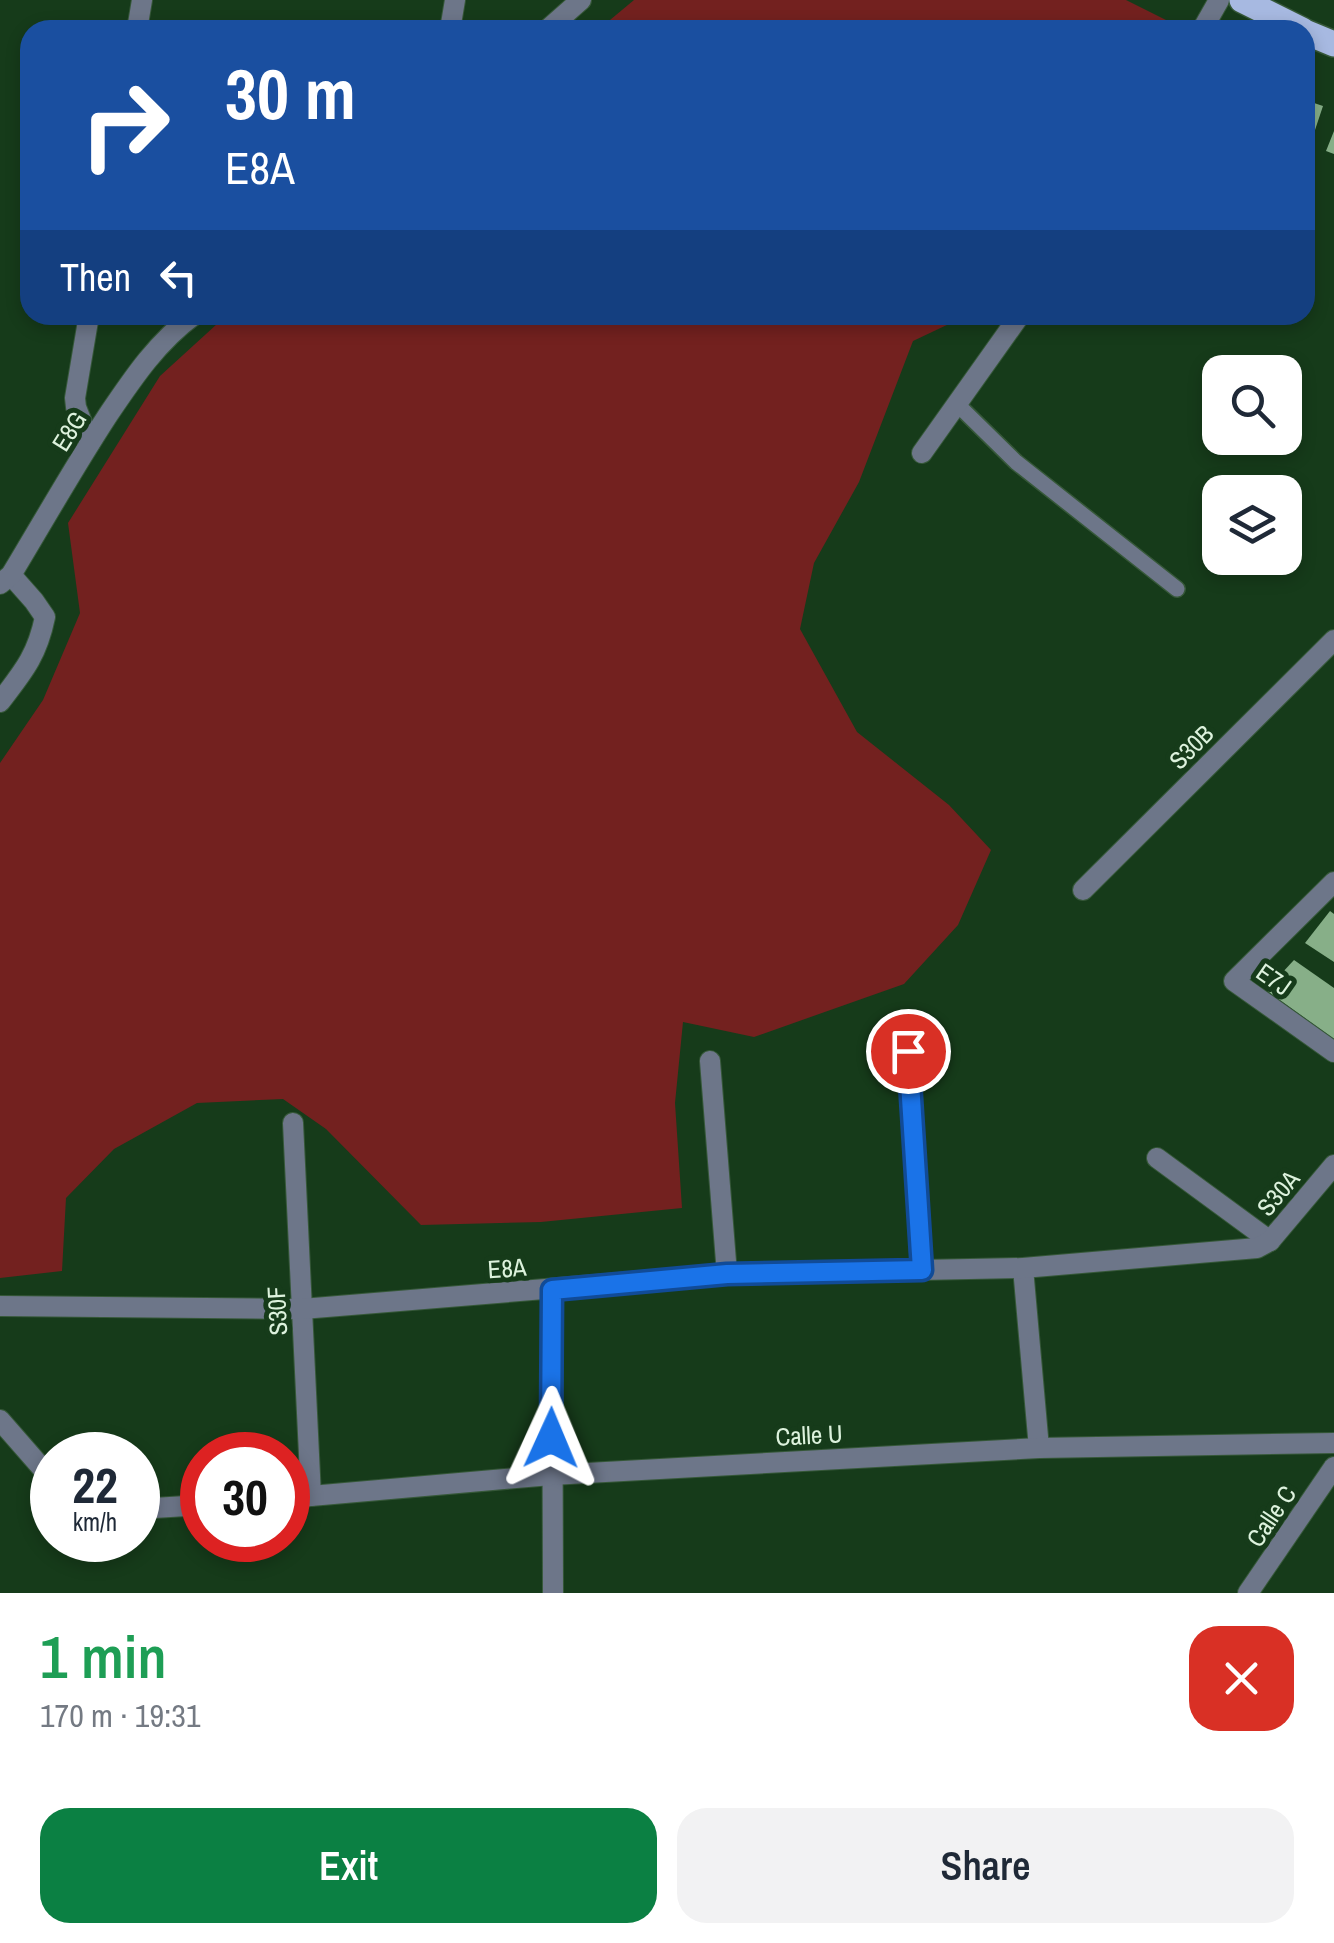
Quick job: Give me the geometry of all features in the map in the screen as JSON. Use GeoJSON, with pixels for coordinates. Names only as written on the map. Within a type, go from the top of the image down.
{"type":"FeatureCollection","features":[{"type":"Feature","properties":{"kind":"main road"},"geometry":{"type":"LineString","coordinates":[[1242,0],[1281,20]]}},
{"type":"Feature","properties":{"kind":"street"},"geometry":{"type":"LineString","coordinates":[[558,20],[581,0]]}},
{"type":"Feature","properties":{"kind":"street"},"geometry":{"type":"LineString","coordinates":[[87,325],[75,398],[90,443]]}},
{"type":"Feature","properties":{"kind":"street","name":"E8G"},"geometry":{"type":"LineString","coordinates":[[5,580],[152,352],[183,325]]}},
{"type":"Feature","properties":{"kind":"street"},"geometry":{"type":"LineString","coordinates":[[922,453],[1013,325]]}},
{"type":"Feature","properties":{"kind":"street"},"geometry":{"type":"LineString","coordinates":[[0,702],[33,658],[44,618],[34,601],[5,580]]}},
{"type":"Feature","properties":{"kind":"street","name":"S30B"},"geometry":{"type":"LineString","coordinates":[[1083,890],[1334,640]]}},
{"type":"Feature","properties":{"kind":"street","name":"E7J"},"geometry":{"type":"LineString","coordinates":[[1334,882],[1234,981],[1334,1052]]}},
{"type":"Feature","properties":{"kind":"street"},"geometry":{"type":"LineString","coordinates":[[908,1051],[922,1270]]}},
{"type":"Feature","properties":{"kind":"street"},"geometry":{"type":"LineString","coordinates":[[710,1061],[727,1274]]}},
{"type":"Feature","properties":{"kind":"street","name":"S30F"},"geometry":{"type":"LineString","coordinates":[[293,1124],[311,1496]]}},
{"type":"Feature","properties":{"kind":"street"},"geometry":{"type":"LineString","coordinates":[[1157,1158],[1264,1244]]}},
{"type":"Feature","properties":{"kind":"street","name":"S30A"},"geometry":{"type":"LineString","coordinates":[[1264,1244],[1334,1166]]}},
{"type":"Feature","properties":{"kind":"street","name":"E8A"},"geometry":{"type":"LineString","coordinates":[[0,1306],[302,1309],[727,1274],[1023,1268],[1264,1244]]}},
{"type":"Feature","properties":{"kind":"street"},"geometry":{"type":"LineString","coordinates":[[1023,1268],[1039,1448]]}},
{"type":"Feature","properties":{"kind":"street"},"geometry":{"type":"LineString","coordinates":[[552,1290],[553,1593]]}},
{"type":"Feature","properties":{"kind":"street"},"geometry":{"type":"LineString","coordinates":[[0,1420],[30,1454]]}},
{"type":"Feature","properties":{"kind":"street","name":"Calle U"},"geometry":{"type":"LineString","coordinates":[[311,1496],[551,1474],[1039,1448],[1334,1443]]}},
{"type":"Feature","properties":{"kind":"street","name":"Calle C"},"geometry":{"type":"LineString","coordinates":[[1248,1593],[1334,1466]]}},
{"type":"Feature","properties":{"kind":"lane"},"geometry":{"type":"LineString","coordinates":[[957,404],[1016,462],[1177,590]]}},
{"type":"Feature","properties":{"kind":"shaded area"},"geometry":{"type":"Polygon","coordinates":[[[634,0],[1126,0],[1166,20],[610,20],[634,0]]]}},
{"type":"Feature","properties":{"kind":"shaded area"},"geometry":{"type":"Polygon","coordinates":[[[216,325],[947,325],[913,341],[859,482],[814,563],[800,629],[857,732],[949,805],[991,850],[958,925],[904,984],[754,1037],[683,1022],[675,1103],[682,1208],[541,1222],[421,1225],[326,1129],[283,1099],[197,1103],[114,1149],[66,1198],[62,1271],[0,1278],[0,763],[43,700],[80,613],[68,523],[160,376],[216,325]]]}},
{"type":"Feature","properties":{"kind":"building"},"geometry":{"type":"Polygon","coordinates":[[[1315,103],[1323,106],[1315,130],[1315,103]]]}},
{"type":"Feature","properties":{"kind":"building"},"geometry":{"type":"Polygon","coordinates":[[[1334,131],[1334,154],[1326,151],[1334,131]]]}},
{"type":"Feature","properties":{"kind":"building"},"geometry":{"type":"Polygon","coordinates":[[[1330,911],[1334,914],[1334,962],[1305,943],[1330,911]]]}},
{"type":"Feature","properties":{"kind":"building"},"geometry":{"type":"Polygon","coordinates":[[[1294,960],[1334,988],[1334,1039],[1266,990],[1294,960]]]}},
{"type":"Feature","properties":{"kind":"route"},"geometry":{"type":"LineString","coordinates":[[551,1438],[552,1290],[727,1274],[922,1270],[908,1051]]}}]}
